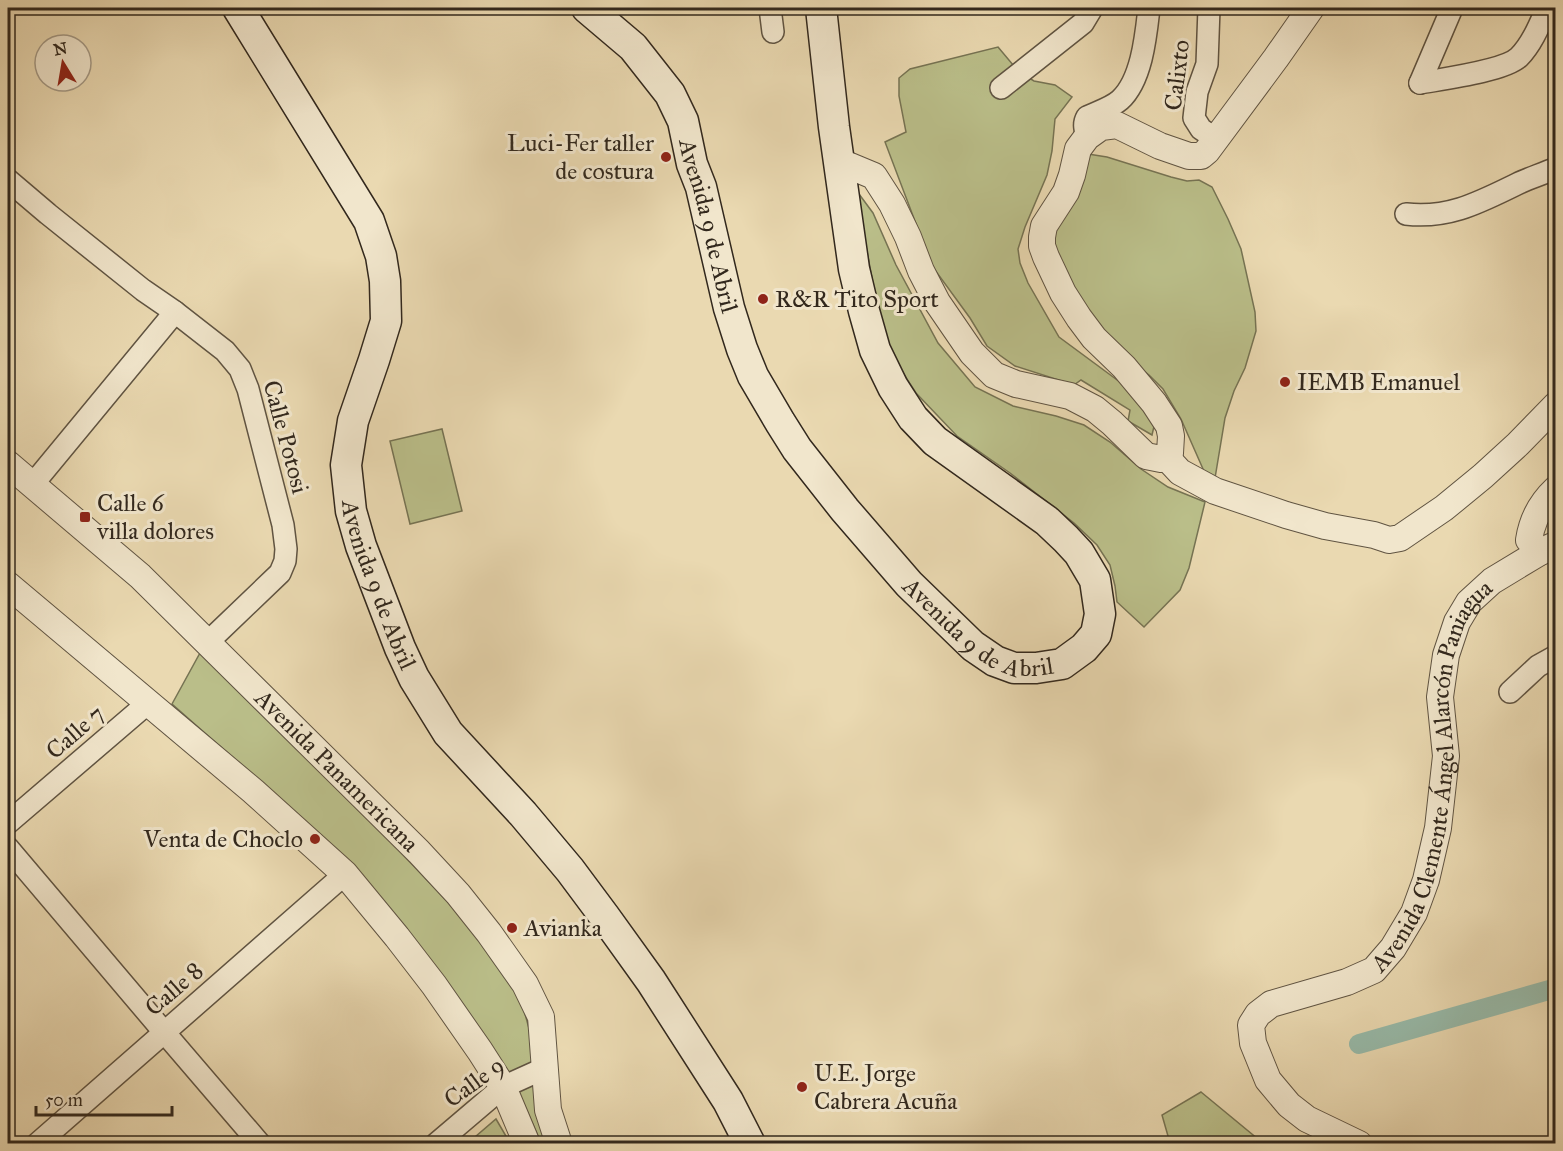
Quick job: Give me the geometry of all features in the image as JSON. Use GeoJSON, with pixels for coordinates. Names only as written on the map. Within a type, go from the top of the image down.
{"type":"FeatureCollection","features":[{"type":"Feature","properties":{"kind":"main road","name":"Avenida 9 de Abril"},"geometry":{"type":"LineString","coordinates":[[238,8],[369,221],[381,256],[385,281],[386,321],[353,421],[346,465],[353,520],[400,648],[414,678],[447,733],[523,814],[570,870],[651,981],[728,1101],[750,1143]]}},
{"type":"Feature","properties":{"kind":"main road","name":"Avenida 9 de Abril"},"geometry":{"type":"LineString","coordinates":[[587,8],[633,47],[670,94],[683,122],[729,308],[742,349],[753,376],[797,449],[845,510],[909,584],[973,646],[995,661],[1014,668],[1036,668],[1062,664],[1084,648],[1096,634],[1100,614],[1095,580],[1079,553],[1047,521],[935,441],[913,418],[893,387],[875,350],[854,269],[839,165],[821,8]]}},
{"type":"Feature","properties":{"kind":"main road","name":"Avenida 9 de Abril"},"geometry":{"type":"LineString","coordinates":[[728,1101],[731,1119],[730,1143]]}},
{"type":"Feature","properties":{"kind":"street"},"geometry":{"type":"LineString","coordinates":[[770,8],[773,32]]}},
{"type":"Feature","properties":{"kind":"street"},"geometry":{"type":"LineString","coordinates":[[1001,88],[1083,23],[1092,8]]}},
{"type":"Feature","properties":{"kind":"street"},"geometry":{"type":"LineString","coordinates":[[1087,137],[1084,122],[1087,117],[1119,101],[1130,89],[1138,67],[1149,8]]}},
{"type":"Feature","properties":{"kind":"street","name":"Calixto"},"geometry":{"type":"LineString","coordinates":[[1209,8],[1208,64],[1197,92],[1194,118],[1201,129],[1216,139]]}},
{"type":"Feature","properties":{"kind":"street"},"geometry":{"type":"LineString","coordinates":[[839,165],[850,166],[874,176],[887,194],[937,302],[972,353],[994,375],[1016,384],[1070,396],[1095,409],[1146,456],[1161,459],[1170,453],[1172,445],[1169,426],[1154,403],[1124,367],[1094,338],[1063,293],[1042,246],[1044,226],[1066,192],[1078,149],[1087,137],[1101,128],[1117,125],[1160,147],[1189,156],[1201,156],[1208,151],[1311,8]]}},
{"type":"Feature","properties":{"kind":"street"},"geometry":{"type":"LineString","coordinates":[[1452,8],[1420,83],[1489,70],[1512,62],[1519,57],[1528,44],[1547,8]]}},
{"type":"Feature","properties":{"kind":"street"},"geometry":{"type":"LineString","coordinates":[[1406,214],[1422,216],[1468,207],[1556,168]]}},
{"type":"Feature","properties":{"kind":"street","name":"Calle Potosi"},"geometry":{"type":"LineString","coordinates":[[8,180],[143,290],[225,351],[240,369],[248,389],[283,525],[285,561],[280,573],[208,642]]}},
{"type":"Feature","properties":{"kind":"street"},"geometry":{"type":"LineString","coordinates":[[33,484],[175,312]]}},
{"type":"Feature","properties":{"kind":"street"},"geometry":{"type":"LineString","coordinates":[[1166,457],[1180,472],[1215,491],[1325,526],[1394,540],[1444,508],[1483,476],[1556,405]]}},
{"type":"Feature","properties":{"kind":"street","name":"Avenida Panamericana"},"geometry":{"type":"LineString","coordinates":[[8,464],[140,576],[420,852],[458,894],[525,984],[542,1017],[548,1110],[559,1143]]}},
{"type":"Feature","properties":{"kind":"street"},"geometry":{"type":"LineString","coordinates":[[1548,549],[1529,540],[1532,525],[1546,498],[1556,489]]}},
{"type":"Feature","properties":{"kind":"street","name":"Avenida Clemente Ángel Alarcón Paniagua"},"geometry":{"type":"LineString","coordinates":[[1359,1143],[1307,1119],[1288,1105],[1268,1080],[1253,1043],[1251,1025],[1258,1014],[1271,1004],[1347,982],[1374,970],[1393,948],[1414,913],[1426,880],[1438,828],[1446,756],[1440,697],[1446,655],[1457,622],[1469,602],[1492,581],[1548,549]]}},
{"type":"Feature","properties":{"kind":"street"},"geometry":{"type":"LineString","coordinates":[[8,585],[253,791],[345,874],[398,937],[480,1051],[503,1087],[527,1143]]}},
{"type":"Feature","properties":{"kind":"street"},"geometry":{"type":"LineString","coordinates":[[1510,692],[1538,666],[1556,656]]}},
{"type":"Feature","properties":{"kind":"street","name":"Calle 7"},"geometry":{"type":"LineString","coordinates":[[8,823],[148,703]]}},
{"type":"Feature","properties":{"kind":"street"},"geometry":{"type":"LineString","coordinates":[[8,848],[260,1143]]}},
{"type":"Feature","properties":{"kind":"street","name":"Calle 8"},"geometry":{"type":"LineString","coordinates":[[38,1143],[345,874]]}},
{"type":"Feature","properties":{"kind":"street","name":"Calle 9"},"geometry":{"type":"LineString","coordinates":[[436,1143],[503,1087],[545,1068]]}},
{"type":"Feature","properties":{"kind":"green space"},"geometry":{"type":"Polygon","coordinates":[[[998,47],[1019,72],[1034,81],[1055,85],[1072,97],[1055,119],[1047,175],[1018,249],[1020,263],[1028,283],[1059,337],[1128,388],[1155,422],[1152,435],[1128,421],[1130,410],[1081,380],[1074,385],[1015,366],[987,346],[970,318],[932,266],[885,142],[906,132],[899,96],[899,78],[910,69],[998,47]]]}},
{"type":"Feature","properties":{"kind":"green space"},"geometry":{"type":"Polygon","coordinates":[[[1088,154],[1107,157],[1187,181],[1199,180],[1212,187],[1241,249],[1255,312],[1256,331],[1245,368],[1225,418],[1215,478],[1207,478],[1181,419],[1163,389],[1126,357],[1104,345],[1038,244],[1088,154]]]}},
{"type":"Feature","properties":{"kind":"green space"},"geometry":{"type":"Polygon","coordinates":[[[859,194],[873,213],[896,265],[938,343],[975,387],[1013,406],[1084,425],[1168,487],[1205,502],[1189,568],[1180,590],[1144,627],[1117,602],[1110,565],[1097,545],[1074,523],[1010,473],[957,436],[916,393],[892,356],[879,316],[861,219],[859,194]]]}},
{"type":"Feature","properties":{"kind":"green space"},"geometry":{"type":"Polygon","coordinates":[[[442,429],[462,511],[410,524],[390,441],[442,429]]]}},
{"type":"Feature","properties":{"kind":"green space"},"geometry":{"type":"Polygon","coordinates":[[[200,653],[372,822],[462,917],[520,996],[530,1032],[536,1113],[546,1143],[541,1143],[527,1111],[290,808],[172,704],[200,653]]]}},
{"type":"Feature","properties":{"kind":"green space"},"geometry":{"type":"Polygon","coordinates":[[[1201,1092],[1258,1139],[1306,1140],[1313,1143],[1170,1143],[1162,1115],[1201,1092]]]}},
{"type":"Feature","properties":{"kind":"green space"},"geometry":{"type":"Polygon","coordinates":[[[496,1119],[510,1143],[468,1143],[496,1119]]]}},
{"type":"Feature","properties":{"kind":"waterway"},"geometry":{"type":"LineString","coordinates":[[1359,1044],[1556,988]]}},
{"type":"Feature","properties":{"kind":"place","name":"Luci-Fer taller de costura"},"geometry":{"type":"Point","coordinates":[666,157]}},
{"type":"Feature","properties":{"kind":"place","name":"R&R Tito Sport"},"geometry":{"type":"Point","coordinates":[763,299]}},
{"type":"Feature","properties":{"kind":"place","name":"IEMB Emanuel"},"geometry":{"type":"Point","coordinates":[1285,382]}},
{"type":"Feature","properties":{"kind":"place","name":"Calle 6 villa dolores"},"geometry":{"type":"Point","coordinates":[85,517]}},
{"type":"Feature","properties":{"kind":"place","name":"Venta de Choclo"},"geometry":{"type":"Point","coordinates":[315,839]}},
{"type":"Feature","properties":{"kind":"place","name":"Avianka"},"geometry":{"type":"Point","coordinates":[512,928]}},
{"type":"Feature","properties":{"kind":"place","name":"U.E. Jorge Cabrera Acuña"},"geometry":{"type":"Point","coordinates":[802,1087]}}]}
